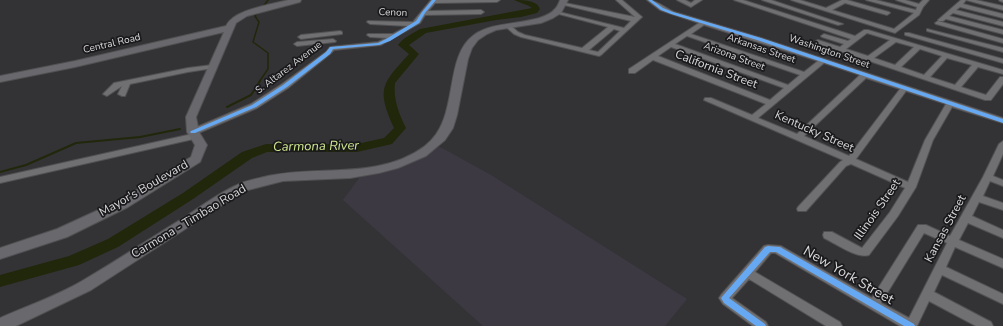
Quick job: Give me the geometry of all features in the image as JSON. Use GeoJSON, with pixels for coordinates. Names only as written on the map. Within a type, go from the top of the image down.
{"type":"FeatureCollection","features":[{"type":"Feature","properties":{"kind":"main road","name":"Mayor's Boulevard"},"geometry":{"type":"LineString","coordinates":[[0,254],[44,240],[78,226],[149,189],[196,159],[201,145],[194,134],[191,117],[232,22],[238,18],[260,10],[297,0]]}},
{"type":"Feature","properties":{"kind":"main road"},"geometry":{"type":"LineString","coordinates":[[557,12],[563,1]]}},
{"type":"Feature","properties":{"kind":"main road","name":"Carmona - Timbao Road"},"geometry":{"type":"LineString","coordinates":[[0,326],[86,286],[240,188],[263,180],[289,176],[364,173],[390,168],[423,153],[442,137],[450,117],[460,72],[470,45],[475,38],[484,32],[538,20],[557,12]]}},
{"type":"Feature","properties":{"kind":"main road","name":"Central Road"},"geometry":{"type":"LineString","coordinates":[[0,79],[122,54],[229,28]]}},
{"type":"Feature","properties":{"kind":"street"},"geometry":{"type":"LineString","coordinates":[[433,1],[497,0]]}},
{"type":"Feature","properties":{"kind":"street"},"geometry":{"type":"LineString","coordinates":[[580,7],[585,0]]}},
{"type":"Feature","properties":{"kind":"street"},"geometry":{"type":"LineString","coordinates":[[508,26],[516,33],[523,36],[599,54],[639,17],[619,0]]}},
{"type":"Feature","properties":{"kind":"street","name":"Washington Street"},"geometry":{"type":"LineString","coordinates":[[650,0],[662,9],[823,60],[1003,122]]}},
{"type":"Feature","properties":{"kind":"street"},"geometry":{"type":"LineString","coordinates":[[680,0],[691,5],[699,0]]}},
{"type":"Feature","properties":{"kind":"street"},"geometry":{"type":"LineString","coordinates":[[737,0],[855,38]]}},
{"type":"Feature","properties":{"kind":"street"},"geometry":{"type":"LineString","coordinates":[[765,0],[840,24]]}},
{"type":"Feature","properties":{"kind":"street"},"geometry":{"type":"LineString","coordinates":[[794,0],[849,17],[880,18],[894,7]]}},
{"type":"Feature","properties":{"kind":"street"},"geometry":{"type":"LineString","coordinates":[[827,10],[844,0],[866,7],[895,31],[917,14],[920,6],[926,0]]}},
{"type":"Feature","properties":{"kind":"street"},"geometry":{"type":"LineString","coordinates":[[869,0],[918,12]]}},
{"type":"Feature","properties":{"kind":"street"},"geometry":{"type":"LineString","coordinates":[[899,0],[920,6]]}},
{"type":"Feature","properties":{"kind":"street"},"geometry":{"type":"LineString","coordinates":[[920,37],[964,0]]}},
{"type":"Feature","properties":{"kind":"street"},"geometry":{"type":"LineString","coordinates":[[969,0],[1003,8]]}},
{"type":"Feature","properties":{"kind":"street","name":"S. Altarez Avenue"},"geometry":{"type":"LineString","coordinates":[[0,180],[194,134],[254,106],[285,86],[328,53],[333,44],[380,44],[416,24],[433,1]]}},
{"type":"Feature","properties":{"kind":"street"},"geometry":{"type":"LineString","coordinates":[[563,1],[580,7],[636,20]]}},
{"type":"Feature","properties":{"kind":"street"},"geometry":{"type":"LineString","coordinates":[[959,5],[1003,16]]}},
{"type":"Feature","properties":{"kind":"street"},"geometry":{"type":"LineString","coordinates":[[829,30],[866,7]]}},
{"type":"Feature","properties":{"kind":"street"},"geometry":{"type":"LineString","coordinates":[[952,11],[1003,24]]}},
{"type":"Feature","properties":{"kind":"street"},"geometry":{"type":"LineString","coordinates":[[423,13],[481,12]]}},
{"type":"Feature","properties":{"kind":"street"},"geometry":{"type":"LineString","coordinates":[[557,12],[625,30]]}},
{"type":"Feature","properties":{"kind":"street"},"geometry":{"type":"LineString","coordinates":[[944,17],[1003,32]]}},
{"type":"Feature","properties":{"kind":"street","name":"Cenon"},"geometry":{"type":"LineString","coordinates":[[370,22],[416,24]]}},
{"type":"Feature","properties":{"kind":"street"},"geometry":{"type":"LineString","coordinates":[[632,71],[704,22]]}},
{"type":"Feature","properties":{"kind":"street"},"geometry":{"type":"LineString","coordinates":[[938,23],[1003,41]]}},
{"type":"Feature","properties":{"kind":"street"},"geometry":{"type":"LineString","coordinates":[[584,50],[612,26]]}},
{"type":"Feature","properties":{"kind":"street"},"geometry":{"type":"LineString","coordinates":[[929,30],[1003,50]]}},
{"type":"Feature","properties":{"kind":"street"},"geometry":{"type":"LineString","coordinates":[[296,44],[333,44],[343,31],[300,37]]}},
{"type":"Feature","properties":{"kind":"street"},"geometry":{"type":"LineString","coordinates":[[840,50],[855,38],[866,32],[1003,72]]}},
{"type":"Feature","properties":{"kind":"street","name":"Arkansas Street"},"geometry":{"type":"LineString","coordinates":[[686,34],[806,75]]}},
{"type":"Feature","properties":{"kind":"street"},"geometry":{"type":"LineString","coordinates":[[907,34],[1003,61]]}},
{"type":"Feature","properties":{"kind":"street"},"geometry":{"type":"LineString","coordinates":[[370,35],[394,36]]}},
{"type":"Feature","properties":{"kind":"street"},"geometry":{"type":"LineString","coordinates":[[824,36],[848,43]]}},
{"type":"Feature","properties":{"kind":"street"},"geometry":{"type":"LineString","coordinates":[[868,59],[894,40]]}},
{"type":"Feature","properties":{"kind":"street"},"geometry":{"type":"LineString","coordinates":[[818,42],[988,98],[1003,79]]}},
{"type":"Feature","properties":{"kind":"street","name":"Arizona Street"},"geometry":{"type":"LineString","coordinates":[[671,45],[790,88]]}},
{"type":"Feature","properties":{"kind":"street"},"geometry":{"type":"LineString","coordinates":[[896,68],[918,47]]}},
{"type":"Feature","properties":{"kind":"street"},"geometry":{"type":"LineString","coordinates":[[925,78],[946,55]]}},
{"type":"Feature","properties":{"kind":"street","name":"California Street"},"geometry":{"type":"LineString","coordinates":[[653,57],[771,103]]}},
{"type":"Feature","properties":{"kind":"street"},"geometry":{"type":"LineString","coordinates":[[753,118],[823,60]]}},
{"type":"Feature","properties":{"kind":"street"},"geometry":{"type":"LineString","coordinates":[[956,88],[976,64]]}},
{"type":"Feature","properties":{"kind":"street"},"geometry":{"type":"LineString","coordinates":[[107,94],[117,86],[127,83],[192,69],[212,67]]}},
{"type":"Feature","properties":{"kind":"street"},"geometry":{"type":"LineString","coordinates":[[798,137],[865,75]]}},
{"type":"Feature","properties":{"kind":"street"},"geometry":{"type":"LineString","coordinates":[[122,94],[127,83]]}},
{"type":"Feature","properties":{"kind":"street"},"geometry":{"type":"LineString","coordinates":[[802,209],[838,169],[850,161],[904,89]]}},
{"type":"Feature","properties":{"kind":"street","name":"Kentucky Street"},"geometry":{"type":"LineString","coordinates":[[708,100],[798,137],[911,188]]}},
{"type":"Feature","properties":{"kind":"street","name":"Illinois Street"},"geometry":{"type":"LineString","coordinates":[[828,235],[859,251],[865,252],[894,214],[911,188],[929,140],[950,104]]}},
{"type":"Feature","properties":{"kind":"street","name":"Kansas Street"},"geometry":{"type":"LineString","coordinates":[[911,326],[977,197],[988,177],[1000,160],[1003,144]]}},
{"type":"Feature","properties":{"kind":"street"},"geometry":{"type":"LineString","coordinates":[[988,177],[1003,183]]}},
{"type":"Feature","properties":{"kind":"street"},"geometry":{"type":"LineString","coordinates":[[977,197],[1003,207]]}},
{"type":"Feature","properties":{"kind":"street"},"geometry":{"type":"LineString","coordinates":[[966,218],[1003,234]]}},
{"type":"Feature","properties":{"kind":"street"},"geometry":{"type":"LineString","coordinates":[[874,305],[922,228],[1003,264]]}},
{"type":"Feature","properties":{"kind":"street","name":"New York Street"},"geometry":{"type":"LineString","coordinates":[[748,272],[768,249],[777,249],[911,326]]}},
{"type":"Feature","properties":{"kind":"street"},"geometry":{"type":"LineString","coordinates":[[940,268],[1003,299]]}},
{"type":"Feature","properties":{"kind":"street"},"geometry":{"type":"LineString","coordinates":[[762,326],[727,301],[726,298],[726,296],[748,272],[836,326]]}},
{"type":"Feature","properties":{"kind":"street"},"geometry":{"type":"LineString","coordinates":[[927,294],[987,326]]}},
{"type":"Feature","properties":{"kind":"shaded area"},"geometry":{"type":"Polygon","coordinates":[[[433,145],[444,149],[491,175],[687,299],[665,326],[483,326],[343,200],[363,173],[391,168],[433,145]]]}},
{"type":"Feature","properties":{"kind":"waterway"},"geometry":{"type":"LineString","coordinates":[[262,8],[268,0]]}},
{"type":"Feature","properties":{"kind":"waterway","name":"Carmona River"},"geometry":{"type":"LineString","coordinates":[[0,281],[73,261],[113,243],[188,196],[247,155],[266,148],[357,148],[388,141],[400,128],[390,103],[390,83],[395,75],[414,54],[403,45],[409,39],[423,31],[496,17],[521,14],[534,11],[536,9],[536,7],[532,4],[518,0]]}},
{"type":"Feature","properties":{"kind":"waterway"},"geometry":{"type":"LineString","coordinates":[[258,12],[255,16],[259,22],[253,42],[268,53],[268,69],[259,82]]}},
{"type":"Feature","properties":{"kind":"waterway"},"geometry":{"type":"LineString","coordinates":[[227,107],[251,95],[260,81]]}},
{"type":"Feature","properties":{"kind":"waterway"},"geometry":{"type":"LineString","coordinates":[[0,172],[26,165],[76,143],[140,137],[180,129]]}},
{"type":"Feature","properties":{"kind":"cycle path"},"geometry":{"type":"LineString","coordinates":[[193,132],[254,106],[285,86],[328,53],[332,48],[379,44],[388,40],[418,22],[423,13],[434,0]]}},
{"type":"Feature","properties":{"kind":"cycle path"},"geometry":{"type":"LineString","coordinates":[[650,0],[662,9],[672,13],[759,39],[1003,121]]}},
{"type":"Feature","properties":{"kind":"cycle path"},"geometry":{"type":"LineString","coordinates":[[762,326],[725,298],[768,249],[777,249],[911,326]]}}]}
